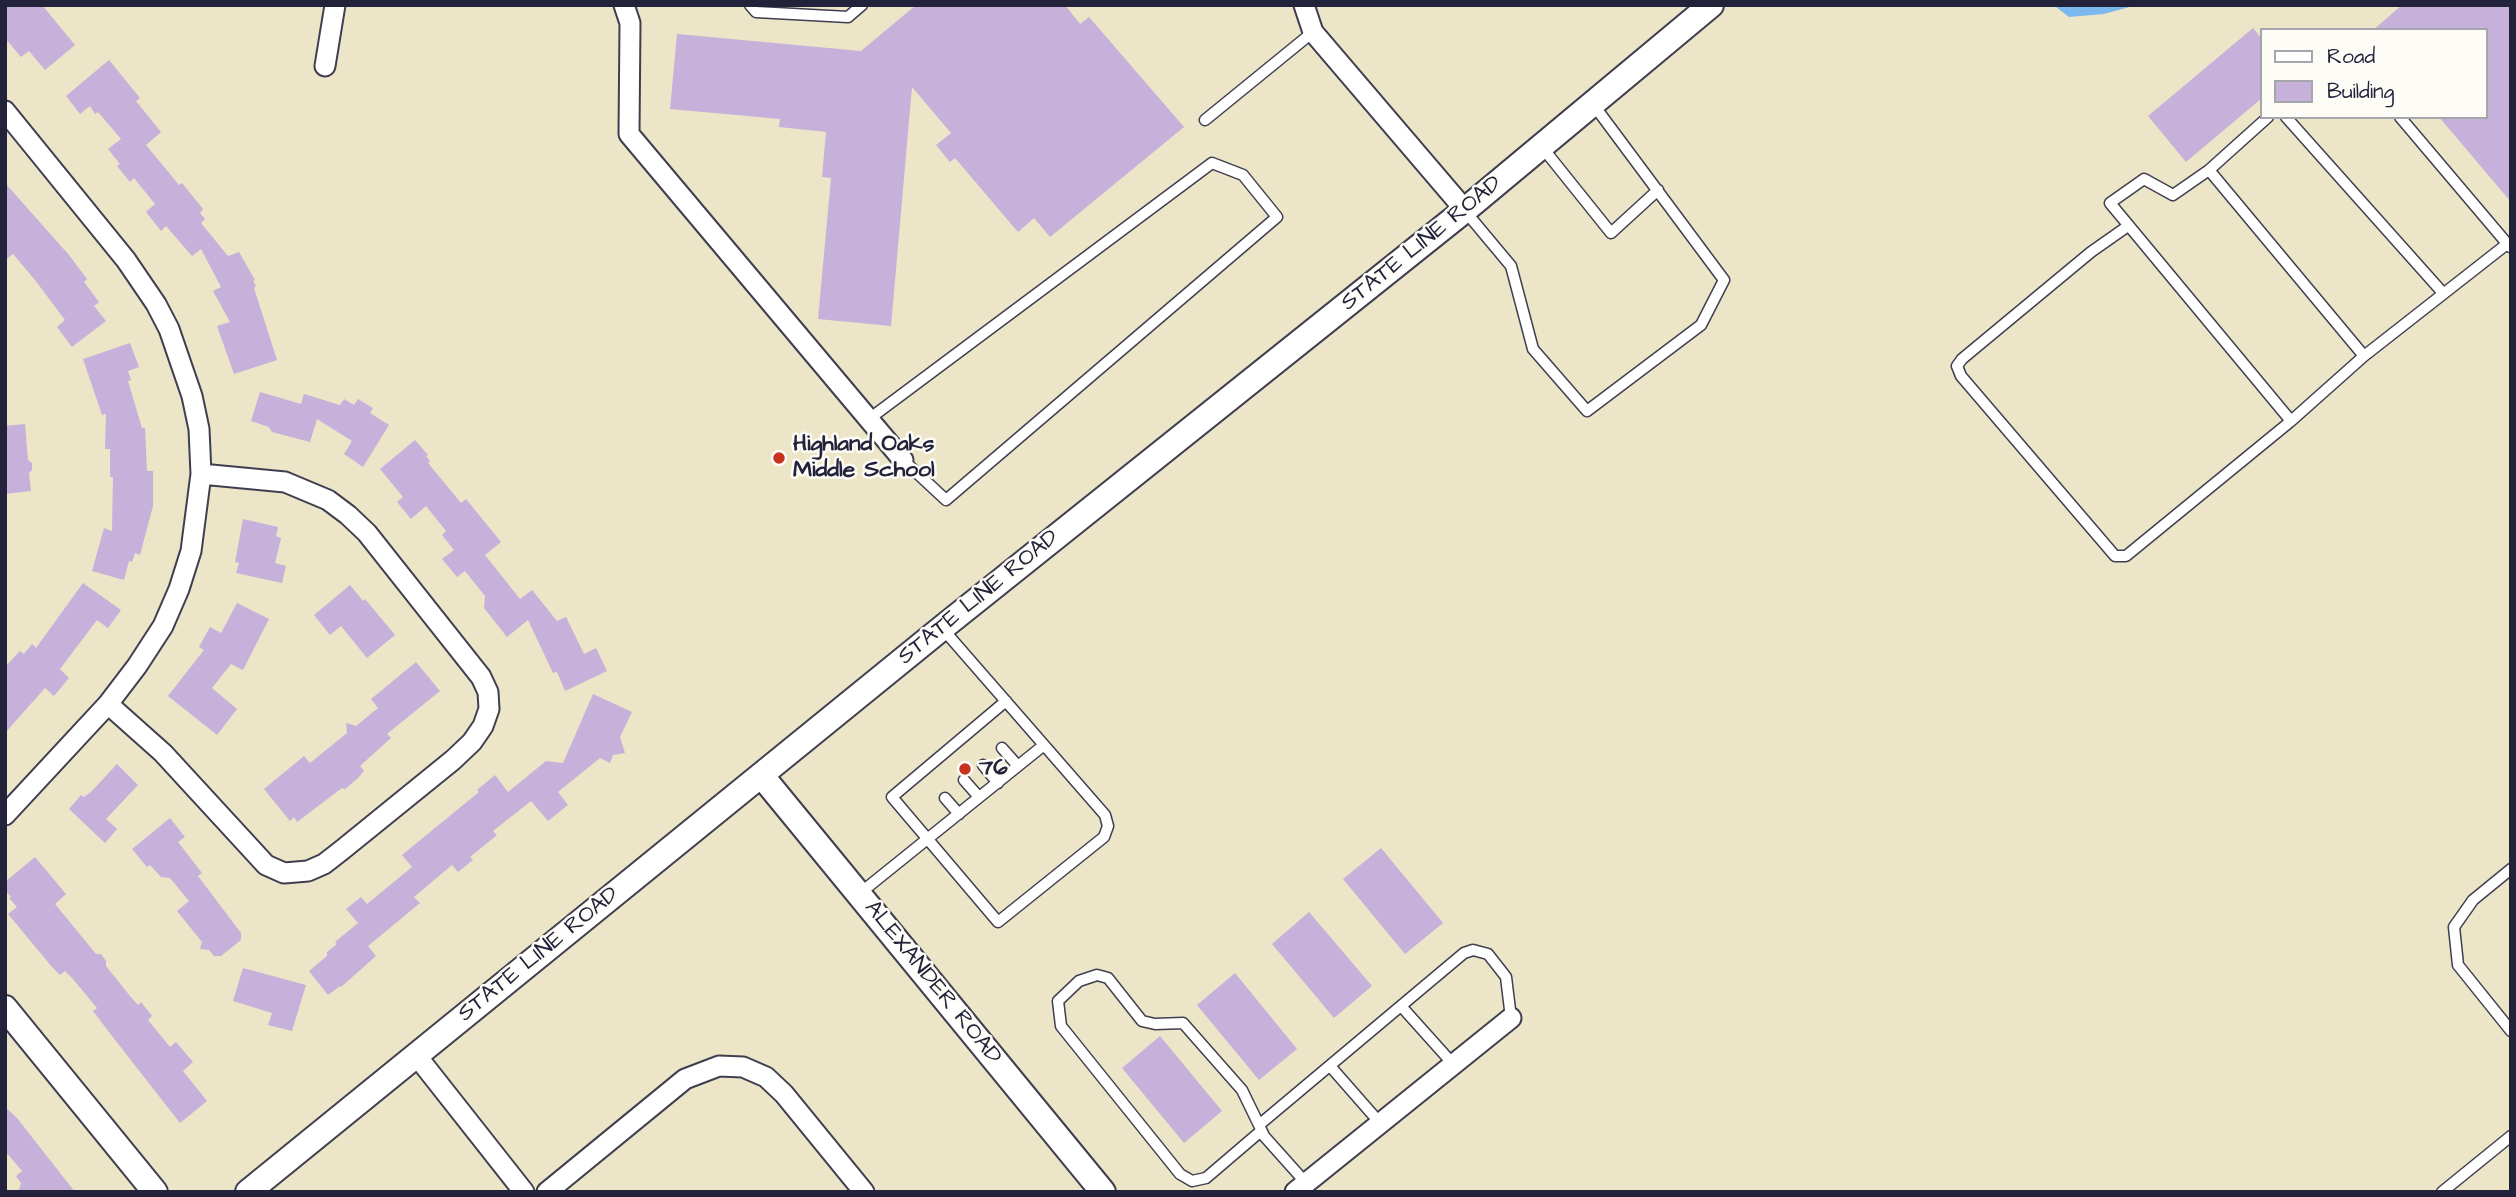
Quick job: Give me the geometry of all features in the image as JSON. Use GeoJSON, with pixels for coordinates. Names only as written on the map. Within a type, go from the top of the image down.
{"type":"FeatureCollection","features":[{"type":"Feature","properties":{"kind":"street"},"geometry":{"type":"LineString","coordinates":[[325,66],[335,5]]}},
{"type":"Feature","properties":{"kind":"street"},"geometry":{"type":"LineString","coordinates":[[624,5],[630,23],[629,134],[903,460]]}},
{"type":"Feature","properties":{"kind":"street"},"geometry":{"type":"LineString","coordinates":[[1304,5],[1313,32],[1465,210]]}},
{"type":"Feature","properties":{"kind":"street","name":"STATE LINE ROAD"},"geometry":{"type":"LineString","coordinates":[[248,1192],[942,628],[1465,210],[1711,5]]}},
{"type":"Feature","properties":{"kind":"street"},"geometry":{"type":"LineString","coordinates":[[5,111],[126,260],[156,304],[169,329],[192,396],[199,429],[201,474],[191,551],[163,626],[138,666],[108,704],[5,815]]}},
{"type":"Feature","properties":{"kind":"street"},"geometry":{"type":"LineString","coordinates":[[108,704],[163,753],[265,865],[284,873],[308,871],[324,864],[472,742],[483,726],[489,709],[488,692],[481,677],[367,533],[348,514],[328,500],[285,482],[201,474]]}},
{"type":"Feature","properties":{"kind":"street","name":"ALEXANDER ROAD"},"geometry":{"type":"LineString","coordinates":[[761,775],[1103,1192]]}},
{"type":"Feature","properties":{"kind":"street"},"geometry":{"type":"LineString","coordinates":[[5,1008],[155,1192]]}},
{"type":"Feature","properties":{"kind":"street"},"geometry":{"type":"LineString","coordinates":[[1301,1187],[1511,1018]]}},
{"type":"Feature","properties":{"kind":"street"},"geometry":{"type":"LineString","coordinates":[[416,1055],[524,1192]]}},
{"type":"Feature","properties":{"kind":"street"},"geometry":{"type":"LineString","coordinates":[[547,1192],[685,1079],[719,1066],[743,1068],[766,1077],[784,1094],[864,1192]]}},
{"type":"Feature","properties":{"kind":"lane"},"geometry":{"type":"LineString","coordinates":[[750,5],[756,12],[848,17],[862,5]]}},
{"type":"Feature","properties":{"kind":"lane"},"geometry":{"type":"LineString","coordinates":[[1205,120],[1313,32]]}},
{"type":"Feature","properties":{"kind":"lane"},"geometry":{"type":"LineString","coordinates":[[1465,210],[1511,266],[1533,349],[1587,411],[1701,325],[1724,280],[1593,104]]}},
{"type":"Feature","properties":{"kind":"lane"},"geometry":{"type":"LineString","coordinates":[[2266,119],[2209,170],[2173,195],[2144,179],[2110,203],[2291,421]]}},
{"type":"Feature","properties":{"kind":"lane"},"geometry":{"type":"LineString","coordinates":[[2288,119],[2443,293]]}},
{"type":"Feature","properties":{"kind":"lane"},"geometry":{"type":"LineString","coordinates":[[2128,226],[2091,252],[1957,366],[1961,376],[2115,556],[2126,556],[2291,421],[2364,356],[2443,293],[2509,246],[2402,119]]}},
{"type":"Feature","properties":{"kind":"lane"},"geometry":{"type":"LineString","coordinates":[[1541,146],[1611,233],[1658,190]]}},
{"type":"Feature","properties":{"kind":"lane"},"geometry":{"type":"LineString","coordinates":[[869,419],[1212,163],[1243,175],[1277,217],[946,500],[903,460]]}},
{"type":"Feature","properties":{"kind":"lane"},"geometry":{"type":"LineString","coordinates":[[2209,170],[2364,356]]}},
{"type":"Feature","properties":{"kind":"lane"},"geometry":{"type":"LineString","coordinates":[[942,628],[1006,701],[1105,815],[1108,826],[1104,837],[998,922],[892,797],[922,771],[945,759],[983,727],[1006,701]]}},
{"type":"Feature","properties":{"kind":"lane"},"geometry":{"type":"LineString","coordinates":[[859,894],[1044,745]]}},
{"type":"Feature","properties":{"kind":"lane"},"geometry":{"type":"LineString","coordinates":[[1002,748],[1018,766]]}},
{"type":"Feature","properties":{"kind":"lane"},"geometry":{"type":"LineString","coordinates":[[983,765],[998,782]]}},
{"type":"Feature","properties":{"kind":"lane"},"geometry":{"type":"LineString","coordinates":[[922,771],[930,780]]}},
{"type":"Feature","properties":{"kind":"lane"},"geometry":{"type":"LineString","coordinates":[[964,780],[979,797]]}},
{"type":"Feature","properties":{"kind":"lane"},"geometry":{"type":"LineString","coordinates":[[945,797],[959,814]]}},
{"type":"Feature","properties":{"kind":"lane"},"geometry":{"type":"LineString","coordinates":[[2511,869],[2473,900],[2454,927],[2458,965],[2511,1031]]}},
{"type":"Feature","properties":{"kind":"lane"},"geometry":{"type":"LineString","coordinates":[[1301,1187],[1260,1128],[1242,1090],[1183,1023],[1155,1024],[1142,1021],[1108,978],[1097,975],[1079,981],[1058,1001],[1061,1026],[1180,1174],[1192,1181],[1206,1178],[1260,1128],[1330,1066],[1464,953],[1478,950],[1488,954],[1506,977],[1511,1018]]}},
{"type":"Feature","properties":{"kind":"lane"},"geometry":{"type":"LineString","coordinates":[[1401,1006],[1453,1064]]}},
{"type":"Feature","properties":{"kind":"lane"},"geometry":{"type":"LineString","coordinates":[[1330,1066],[1380,1123]]}},
{"type":"Feature","properties":{"kind":"lane"},"geometry":{"type":"LineString","coordinates":[[2442,1192],[2511,1136]]}},
{"type":"Feature","properties":{"kind":"water"},"geometry":{"type":"Polygon","coordinates":[[[2137,5],[2104,14],[2069,17],[2056,7],[2137,5]]]}},
{"type":"Feature","properties":{"kind":"building"},"geometry":{"type":"Polygon","coordinates":[[[5,5],[42,5],[75,45],[45,70],[29,51],[21,57],[5,38],[5,5]]]}},
{"type":"Feature","properties":{"kind":"building"},"geometry":{"type":"Polygon","coordinates":[[[916,5],[1065,5],[1080,24],[1089,17],[1184,127],[1050,237],[1034,218],[1018,232],[955,158],[950,162],[936,145],[951,133],[912,87],[891,326],[818,319],[831,178],[822,177],[826,132],[779,127],[780,119],[670,109],[677,34],[861,51],[916,5]]]}},
{"type":"Feature","properties":{"kind":"building"},"geometry":{"type":"Polygon","coordinates":[[[2402,5],[2511,5],[2511,202],[2441,119],[2488,119],[2488,28],[2375,28],[2402,5]]]}},
{"type":"Feature","properties":{"kind":"building"},"geometry":{"type":"Polygon","coordinates":[[[2253,28],[2260,37],[2260,100],[2186,162],[2148,116],[2253,28]]]}},
{"type":"Feature","properties":{"kind":"building"},"geometry":{"type":"Polygon","coordinates":[[[109,60],[140,98],[136,101],[161,132],[146,145],[203,209],[200,213],[205,219],[201,223],[228,256],[239,252],[255,280],[254,288],[277,360],[234,374],[217,326],[230,322],[213,291],[221,287],[201,249],[192,256],[166,226],[161,231],[146,212],[155,204],[134,178],[130,182],[108,149],[121,139],[98,112],[95,114],[90,106],[80,114],[66,96],[109,60]]]}},
{"type":"Feature","properties":{"kind":"building"},"geometry":{"type":"Polygon","coordinates":[[[5,183],[69,255],[87,279],[84,282],[99,302],[94,306],[106,321],[72,347],[57,327],[65,320],[35,280],[13,254],[5,260],[5,183]]]}},
{"type":"Feature","properties":{"kind":"building"},"geometry":{"type":"Polygon","coordinates":[[[130,343],[139,367],[128,371],[131,380],[128,381],[142,428],[145,428],[147,471],[153,471],[153,506],[140,555],[135,553],[132,562],[129,561],[124,580],[92,571],[104,528],[112,531],[113,477],[110,477],[110,449],[105,449],[106,414],[102,415],[83,359],[130,343]]]}},
{"type":"Feature","properties":{"kind":"building"},"geometry":{"type":"Polygon","coordinates":[[[260,392],[301,404],[304,394],[340,405],[344,399],[354,405],[358,399],[373,408],[370,413],[389,425],[363,467],[344,454],[352,441],[317,419],[310,442],[272,432],[269,427],[251,421],[260,392]]]}},
{"type":"Feature","properties":{"kind":"building"},"geometry":{"type":"Polygon","coordinates":[[[25,424],[28,460],[32,463],[29,473],[31,491],[5,494],[5,426],[25,424]]]}},
{"type":"Feature","properties":{"kind":"building"},"geometry":{"type":"Polygon","coordinates":[[[415,440],[428,455],[428,463],[461,503],[466,499],[501,542],[485,555],[520,599],[532,590],[557,621],[566,617],[584,654],[596,648],[607,671],[565,691],[557,672],[553,673],[528,620],[507,637],[484,608],[485,596],[465,571],[457,577],[442,559],[454,550],[442,535],[446,531],[426,506],[411,519],[397,502],[403,497],[380,469],[415,440]]]}},
{"type":"Feature","properties":{"kind":"building"},"geometry":{"type":"Polygon","coordinates":[[[243,519],[278,527],[276,536],[281,538],[275,563],[286,566],[282,583],[236,573],[239,563],[235,562],[243,519]]]}},
{"type":"Feature","properties":{"kind":"building"},"geometry":{"type":"Polygon","coordinates":[[[83,583],[121,610],[108,628],[97,620],[60,669],[69,678],[54,696],[45,688],[5,733],[5,667],[20,651],[24,654],[32,644],[36,648],[83,583]]]}},
{"type":"Feature","properties":{"kind":"building"},"geometry":{"type":"Polygon","coordinates":[[[350,585],[395,635],[367,658],[341,626],[330,635],[314,615],[350,585]]]}},
{"type":"Feature","properties":{"kind":"building"},"geometry":{"type":"Polygon","coordinates":[[[237,603],[269,619],[243,670],[231,664],[212,688],[237,709],[217,735],[168,696],[204,650],[199,647],[210,627],[221,633],[237,603]]]}},
{"type":"Feature","properties":{"kind":"building"},"geometry":{"type":"Polygon","coordinates":[[[416,662],[440,691],[387,734],[391,738],[360,766],[364,771],[357,779],[297,822],[294,817],[290,821],[264,789],[304,756],[310,763],[347,733],[346,723],[356,726],[378,708],[371,699],[416,662]]]}},
{"type":"Feature","properties":{"kind":"building"},"geometry":{"type":"Polygon","coordinates":[[[593,694],[632,712],[620,737],[625,753],[613,755],[610,763],[600,758],[558,792],[568,805],[548,821],[531,801],[493,831],[497,835],[470,857],[473,860],[458,872],[452,865],[414,897],[420,903],[368,946],[376,956],[328,995],[309,971],[327,956],[327,952],[337,944],[335,942],[358,923],[346,909],[361,897],[367,904],[412,867],[402,855],[479,792],[477,790],[495,775],[508,792],[546,761],[563,763],[593,694]]]}},
{"type":"Feature","properties":{"kind":"building"},"geometry":{"type":"Polygon","coordinates":[[[117,764],[138,785],[106,819],[117,829],[105,843],[69,809],[81,795],[84,797],[91,792],[117,764]]]}},
{"type":"Feature","properties":{"kind":"building"},"geometry":{"type":"Polygon","coordinates":[[[170,818],[185,837],[178,842],[202,873],[198,876],[241,933],[241,940],[221,956],[214,956],[209,950],[200,949],[202,942],[177,911],[189,901],[170,878],[161,877],[150,865],[147,867],[132,849],[170,818]]]}},
{"type":"Feature","properties":{"kind":"building"},"geometry":{"type":"Polygon","coordinates":[[[1381,848],[1443,923],[1405,954],[1343,879],[1381,848]]]}},
{"type":"Feature","properties":{"kind":"building"},"geometry":{"type":"Polygon","coordinates":[[[35,857],[66,894],[55,904],[96,954],[101,954],[106,966],[130,996],[138,1005],[141,1002],[152,1016],[148,1020],[170,1047],[176,1042],[193,1062],[183,1071],[207,1101],[180,1123],[93,1011],[97,1008],[65,971],[60,975],[52,967],[8,914],[17,907],[5,890],[5,882],[35,857]]]}},
{"type":"Feature","properties":{"kind":"building"},"geometry":{"type":"Polygon","coordinates":[[[1309,912],[1372,986],[1334,1018],[1272,944],[1309,912]]]}},
{"type":"Feature","properties":{"kind":"building"},"geometry":{"type":"Polygon","coordinates":[[[243,968],[306,985],[292,1031],[268,1025],[272,1013],[233,1001],[243,968]]]}},
{"type":"Feature","properties":{"kind":"building"},"geometry":{"type":"Polygon","coordinates":[[[1235,973],[1297,1049],[1259,1080],[1197,1005],[1235,973]]]}},
{"type":"Feature","properties":{"kind":"building"},"geometry":{"type":"Polygon","coordinates":[[[1160,1036],[1222,1111],[1184,1143],[1122,1068],[1160,1036]]]}},
{"type":"Feature","properties":{"kind":"building"},"geometry":{"type":"Polygon","coordinates":[[[5,1107],[17,1118],[75,1192],[18,1192],[21,1183],[16,1176],[22,1171],[5,1151],[5,1107]]]}},
{"type":"Feature","properties":{"kind":"place","name":"Highland Oaks Middle School"},"geometry":{"type":"Point","coordinates":[779,458]}},
{"type":"Feature","properties":{"kind":"place","name":"76"},"geometry":{"type":"Point","coordinates":[965,769]}}]}
